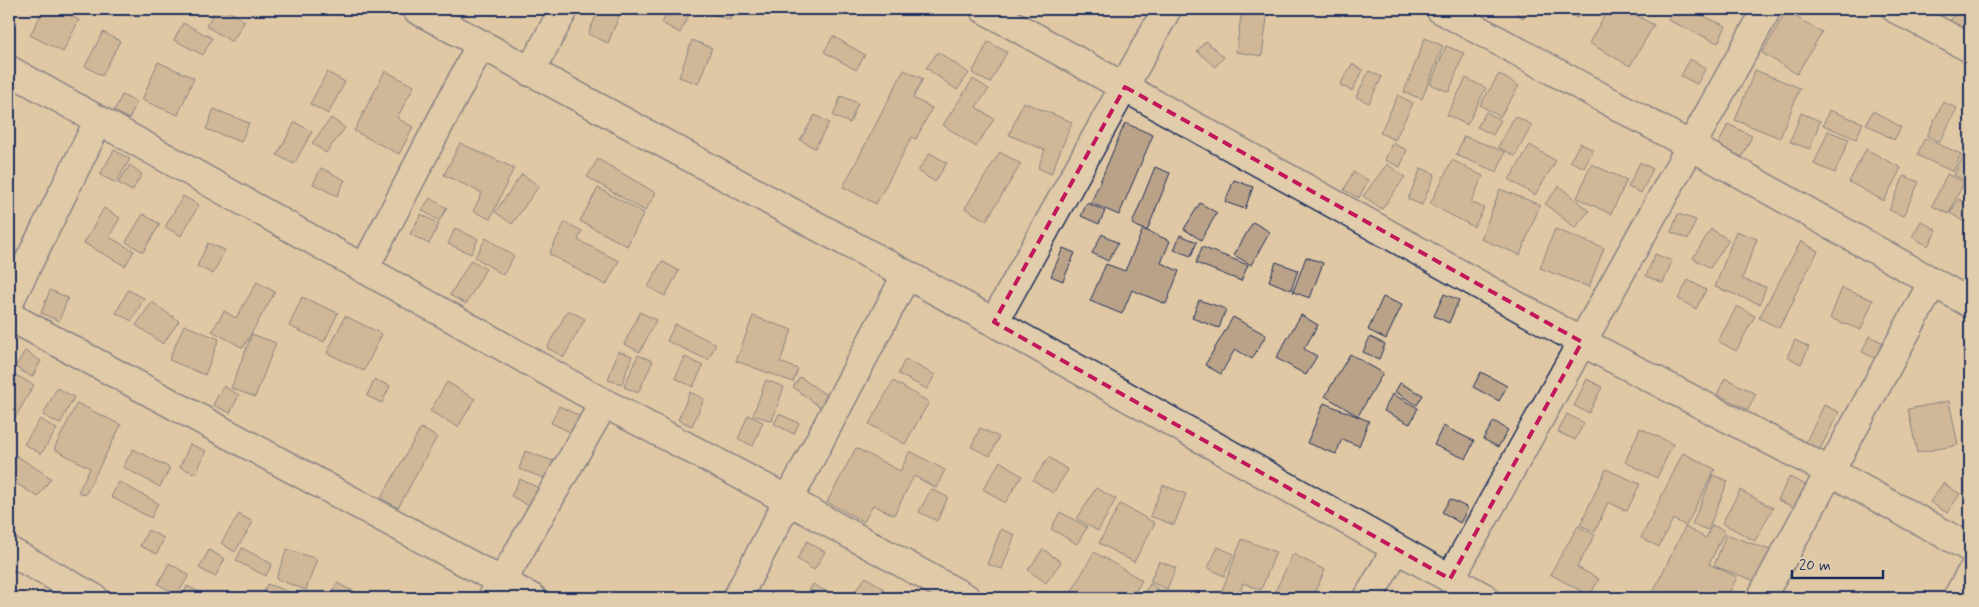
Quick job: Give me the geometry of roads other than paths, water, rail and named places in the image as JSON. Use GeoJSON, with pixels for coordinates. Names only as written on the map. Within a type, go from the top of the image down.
{"type":"FeatureCollection","features":[{"type":"Feature","properties":{"kind":"street"},"geometry":{"type":"LineString","coordinates":[[416,9],[994,322],[1485,598]]}},
{"type":"Feature","properties":{"kind":"street"},"geometry":{"type":"LineString","coordinates":[[530,72],[564,9]]}},
{"type":"Feature","properties":{"kind":"street"},"geometry":{"type":"LineString","coordinates":[[984,9],[1582,342],[1829,471],[1970,548]]}},
{"type":"Feature","properties":{"kind":"street"},"geometry":{"type":"LineString","coordinates":[[994,322],[1167,9]]}},
{"type":"Feature","properties":{"kind":"street"},"geometry":{"type":"LineString","coordinates":[[1440,9],[1691,146],[1970,303]]}},
{"type":"Feature","properties":{"kind":"street"},"geometry":{"type":"LineString","coordinates":[[1450,579],[1767,9]]}},
{"type":"Feature","properties":{"kind":"street"},"geometry":{"type":"LineString","coordinates":[[1896,9],[1970,48]]}},
{"type":"Feature","properties":{"kind":"street"},"geometry":{"type":"LineString","coordinates":[[364,269],[481,44]]}},
{"type":"Feature","properties":{"kind":"street"},"geometry":{"type":"LineString","coordinates":[[9,70],[604,403],[788,500],[966,598]]}},
{"type":"Feature","properties":{"kind":"street"},"geometry":{"type":"LineString","coordinates":[[9,302],[99,120]]}},
{"type":"Feature","properties":{"kind":"street"},"geometry":{"type":"LineString","coordinates":[[738,598],[906,276]]}},
{"type":"Feature","properties":{"kind":"street"},"geometry":{"type":"LineString","coordinates":[[1761,598],[1933,282]]}},
{"type":"Feature","properties":{"kind":"street"},"geometry":{"type":"LineString","coordinates":[[9,316],[497,590],[532,598]]}},
{"type":"Feature","properties":{"kind":"street"},"geometry":{"type":"LineString","coordinates":[[497,590],[604,403]]}},
{"type":"Feature","properties":{"kind":"street"},"geometry":{"type":"LineString","coordinates":[[1368,598],[1396,549]]}},
{"type":"Feature","properties":{"kind":"street"},"geometry":{"type":"LineString","coordinates":[[9,551],[94,598]]}},
{"type":"Feature","properties":{"kind":"street"},"geometry":{"type":"LineString","coordinates":[[1957,598],[1970,576]]}}]}
